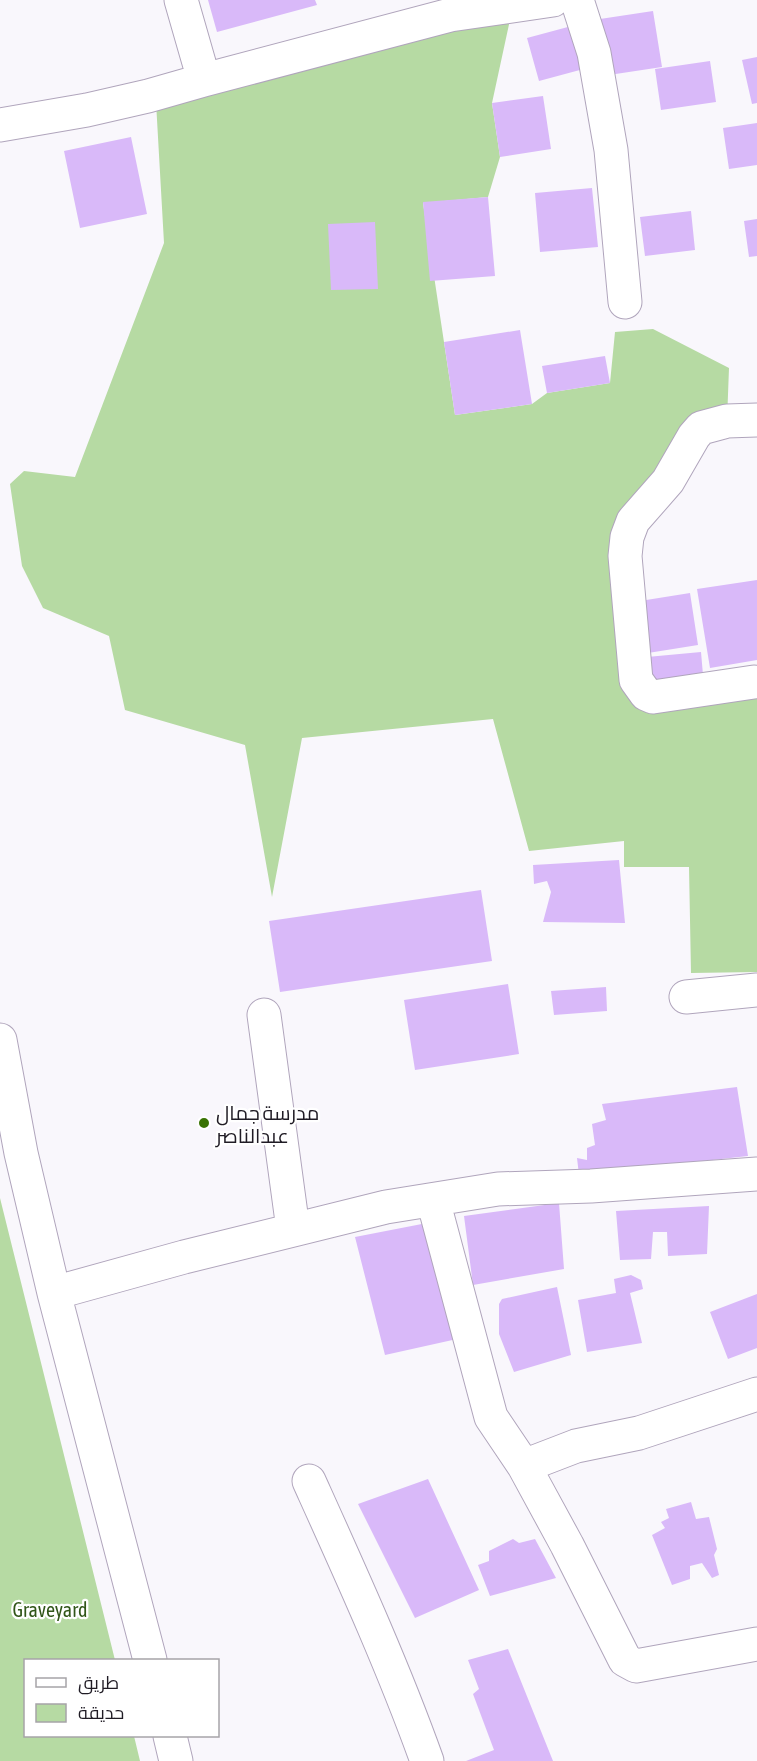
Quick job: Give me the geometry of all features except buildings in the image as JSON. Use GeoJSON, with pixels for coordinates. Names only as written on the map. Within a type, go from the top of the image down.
{"type":"FeatureCollection","features":[{"type":"Feature","properties":{"kind":"street"},"geometry":{"type":"LineString","coordinates":[[181,0],[204,80]]}},
{"type":"Feature","properties":{"kind":"street"},"geometry":{"type":"LineString","coordinates":[[0,125],[87,110],[148,96],[204,80],[403,13],[450,15],[553,0]]}},
{"type":"Feature","properties":{"kind":"street"},"geometry":{"type":"LineString","coordinates":[[577,0],[594,53],[611,150],[625,302]]}},
{"type":"Feature","properties":{"kind":"street"},"geometry":{"type":"LineString","coordinates":[[754,682],[652,697],[646,694],[636,680],[625,556],[627,537],[633,521],[668,481],[701,428],[727,421],[757,420]]}},
{"type":"Feature","properties":{"kind":"street"},"geometry":{"type":"LineString","coordinates":[[686,997],[757,990]]}},
{"type":"Feature","properties":{"kind":"street"},"geometry":{"type":"LineString","coordinates":[[264,1015],[293,1229]]}},
{"type":"Feature","properties":{"kind":"street"},"geometry":{"type":"LineString","coordinates":[[0,1040],[21,1153],[54,1293],[150,1659]]}},
{"type":"Feature","properties":{"kind":"street"},"geometry":{"type":"LineString","coordinates":[[54,1293],[293,1229],[386,1207],[498,1189],[591,1186],[757,1174]]}},
{"type":"Feature","properties":{"kind":"street"},"geometry":{"type":"LineString","coordinates":[[433,1200],[491,1417],[524,1466],[625,1660],[636,1666],[757,1644]]}},
{"type":"Feature","properties":{"kind":"street"},"geometry":{"type":"LineString","coordinates":[[524,1466],[576,1446],[639,1433],[757,1394]]}},
{"type":"Feature","properties":{"kind":"street"},"geometry":{"type":"LineString","coordinates":[[309,1481],[373,1626],[427,1761]]}},
{"type":"Feature","properties":{"kind":"street"},"geometry":{"type":"LineString","coordinates":[[170,1737],[176,1761]]}},
{"type":"Feature","properties":{"kind":"green space"},"geometry":{"type":"Polygon","coordinates":[[[513,6],[492,103],[500,157],[488,197],[423,203],[455,415],[532,404],[547,393],[610,383],[615,332],[653,329],[729,368],[727,421],[694,436],[625,556],[646,694],[757,678],[757,972],[691,973],[689,867],[624,867],[624,841],[529,851],[493,719],[302,738],[272,897],[245,745],[125,710],[109,636],[43,608],[22,566],[10,484],[24,471],[75,477],[164,243],[156,102],[513,6]]]}},
{"type":"Feature","properties":{"kind":"green space","name":"Graveyard"},"geometry":{"type":"Polygon","coordinates":[[[0,1198],[115,1659],[24,1659],[24,1737],[134,1737],[140,1761],[0,1761],[0,1198]]]}},
{"type":"Feature","properties":{"kind":"place","name":"مدرسة جمال عبدالناصر"},"geometry":{"type":"Point","coordinates":[204,1123]}}]}
